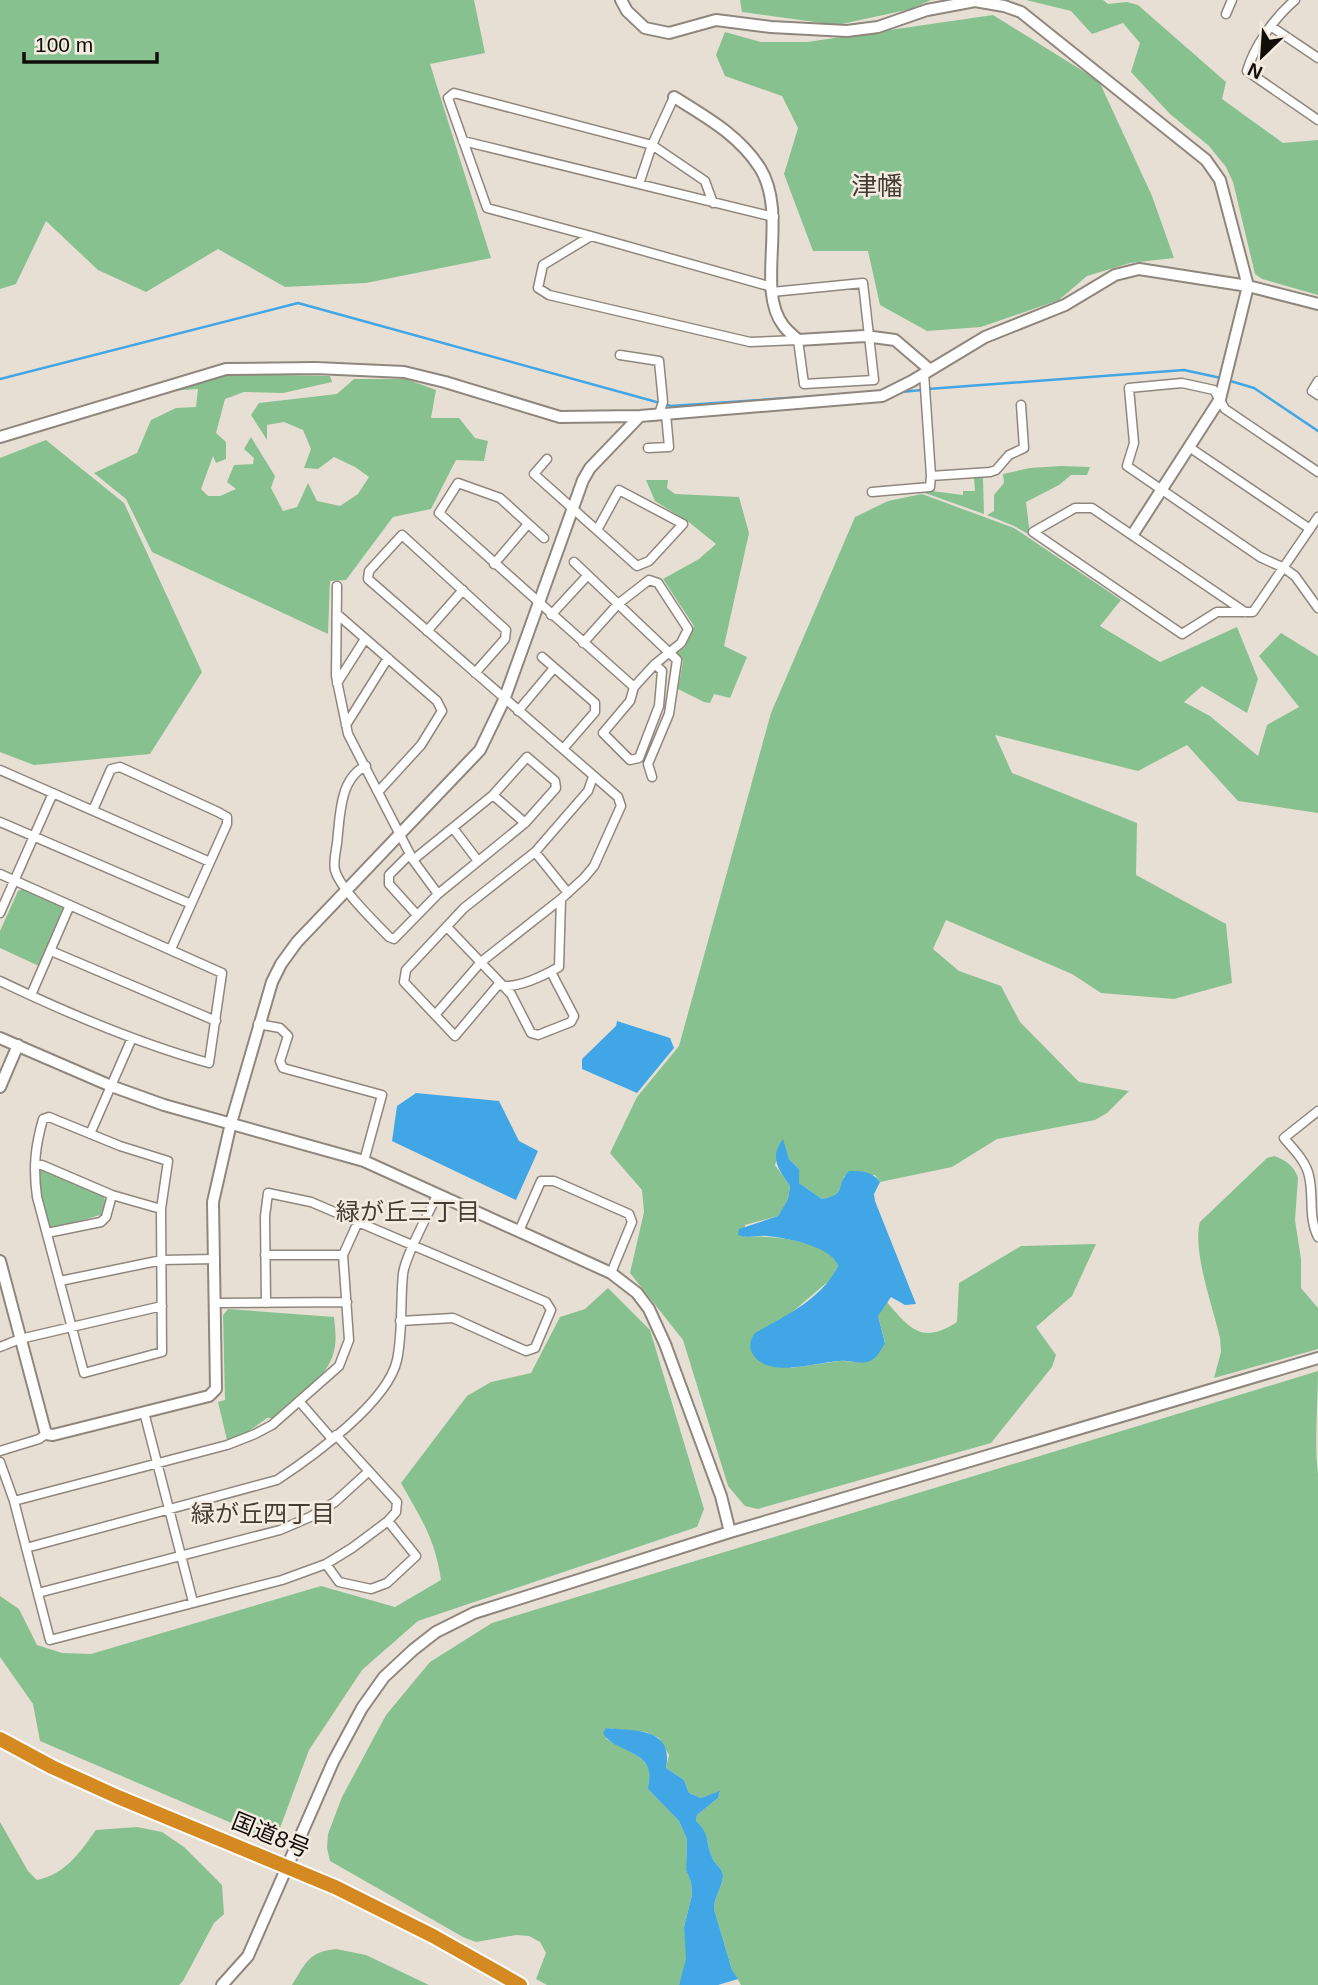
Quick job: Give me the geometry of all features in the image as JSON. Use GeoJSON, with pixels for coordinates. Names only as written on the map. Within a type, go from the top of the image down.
{"type":"FeatureCollection","features":[{"type":"Feature","properties":{"kind":"highway","name":"国道8号"},"geometry":{"type":"LineString","coordinates":[[0,1739],[52,1767],[118,1797],[288,1866],[386,1911],[520,1985]]}},
{"type":"Feature","properties":{"kind":"highway"},"geometry":{"type":"LineString","coordinates":[[487,1967],[511,1985]]}},
{"type":"Feature","properties":{"kind":"street"},"geometry":{"type":"LineString","coordinates":[[621,0],[627,11],[645,28],[669,33],[716,20],[771,27],[847,31],[878,27],[927,10],[976,0],[1004,6],[1021,12],[1206,160],[1220,180],[1248,286],[1220,399],[1133,534]]}},
{"type":"Feature","properties":{"kind":"street"},"geometry":{"type":"LineString","coordinates":[[1226,14],[1232,0]]}},
{"type":"Feature","properties":{"kind":"street"},"geometry":{"type":"LineString","coordinates":[[1295,0],[1272,27],[1250,61],[1247,71],[1318,120]]}},
{"type":"Feature","properties":{"kind":"street"},"geometry":{"type":"LineString","coordinates":[[1272,27],[1317,56]]}},
{"type":"Feature","properties":{"kind":"street"},"geometry":{"type":"LineString","coordinates":[[639,184],[652,145],[674,97],[718,125],[743,145],[761,170],[771,197],[774,217],[772,289],[776,312],[783,326],[798,340],[804,384],[874,380],[863,283],[772,289],[487,208],[448,98],[454,93],[652,145],[705,181],[713,203]]}},
{"type":"Feature","properties":{"kind":"street"},"geometry":{"type":"LineString","coordinates":[[463,141],[774,217]]}},
{"type":"Feature","properties":{"kind":"street"},"geometry":{"type":"LineString","coordinates":[[591,236],[543,265],[538,288],[549,295],[750,342],[868,336],[895,340],[926,371],[930,487],[872,492]]}},
{"type":"Feature","properties":{"kind":"street"},"geometry":{"type":"LineString","coordinates":[[0,437],[226,369],[404,372],[560,418],[640,416],[662,409],[882,396],[985,337],[1065,305],[1115,275],[1139,269],[1248,286],[1318,303]]}},
{"type":"Feature","properties":{"kind":"street"},"geometry":{"type":"LineString","coordinates":[[620,355],[659,361],[662,409],[669,447],[648,448]]}},
{"type":"Feature","properties":{"kind":"street"},"geometry":{"type":"LineString","coordinates":[[1318,382],[1312,391],[1318,395]]}},
{"type":"Feature","properties":{"kind":"street"},"geometry":{"type":"LineString","coordinates":[[1318,472],[1225,409],[1214,390],[1182,383],[1129,388],[1134,443],[1127,466],[1260,557],[1295,576],[1318,608]]}},
{"type":"Feature","properties":{"kind":"street"},"geometry":{"type":"LineString","coordinates":[[931,476],[990,472],[996,470],[1009,455],[1024,448],[1021,405]]}},
{"type":"Feature","properties":{"kind":"street"},"geometry":{"type":"LineString","coordinates":[[0,1451],[39,1439],[46,1434],[53,1435],[209,1396],[216,1389],[214,1202],[231,1123],[272,982],[297,942],[480,750],[504,700],[583,480],[590,468],[640,416]]}},
{"type":"Feature","properties":{"kind":"street"},"geometry":{"type":"LineString","coordinates":[[1189,447],[1310,529]]}},
{"type":"Feature","properties":{"kind":"street"},"geometry":{"type":"LineString","coordinates":[[547,459],[534,474],[637,566],[649,561],[683,524],[619,490],[597,530]]}},
{"type":"Feature","properties":{"kind":"street"},"geometry":{"type":"LineString","coordinates":[[544,538],[500,498],[458,483],[439,513],[634,687]]}},
{"type":"Feature","properties":{"kind":"street"},"geometry":{"type":"LineString","coordinates":[[1245,612],[1092,508],[1076,508],[1033,532],[1182,634],[1217,612],[1245,612],[1253,611],[1318,517]]}},
{"type":"Feature","properties":{"kind":"street"},"geometry":{"type":"LineString","coordinates":[[494,564],[528,523]]}},
{"type":"Feature","properties":{"kind":"street"},"geometry":{"type":"LineString","coordinates":[[435,1015],[481,961],[561,899],[594,866],[621,806],[618,797],[593,778],[368,579],[369,570],[401,535],[506,630],[505,639],[475,673]]}},
{"type":"Feature","properties":{"kind":"street"},"geometry":{"type":"LineString","coordinates":[[574,562],[677,660],[669,714],[648,764],[652,777]]}},
{"type":"Feature","properties":{"kind":"street"},"geometry":{"type":"LineString","coordinates":[[551,615],[587,576]]}},
{"type":"Feature","properties":{"kind":"street"},"geometry":{"type":"LineString","coordinates":[[583,643],[618,604],[649,580],[658,583],[688,629],[681,643],[655,664],[634,687],[631,701],[603,733],[630,760],[639,758],[659,706],[662,671],[655,664]]}},
{"type":"Feature","properties":{"kind":"street"},"geometry":{"type":"LineString","coordinates":[[337,586],[337,683],[348,734],[411,857],[438,894]]}},
{"type":"Feature","properties":{"kind":"street"},"geometry":{"type":"LineString","coordinates":[[427,631],[463,590]]}},
{"type":"Feature","properties":{"kind":"street"},"geometry":{"type":"LineString","coordinates":[[337,614],[437,701],[442,711],[421,745],[378,792]]}},
{"type":"Feature","properties":{"kind":"street"},"geometry":{"type":"LineString","coordinates":[[337,683],[365,639]]}},
{"type":"Feature","properties":{"kind":"street"},"geometry":{"type":"LineString","coordinates":[[541,657],[594,703],[594,712],[563,749]]}},
{"type":"Feature","properties":{"kind":"street"},"geometry":{"type":"LineString","coordinates":[[346,725],[388,659]]}},
{"type":"Feature","properties":{"kind":"street"},"geometry":{"type":"LineString","coordinates":[[518,710],[554,668]]}},
{"type":"Feature","properties":{"kind":"street"},"geometry":{"type":"LineString","coordinates":[[366,766],[359,769],[350,780],[342,800],[334,869],[347,890],[389,937],[394,939],[438,894],[525,823],[556,788],[555,781],[527,757],[493,795],[389,875],[389,884],[417,915]]}},
{"type":"Feature","properties":{"kind":"street"},"geometry":{"type":"LineString","coordinates":[[93,810],[111,769],[120,768],[227,817],[227,824],[170,949]]}},
{"type":"Feature","properties":{"kind":"street"},"geometry":{"type":"LineString","coordinates":[[0,770],[210,862]]}},
{"type":"Feature","properties":{"kind":"street"},"geometry":{"type":"LineString","coordinates":[[561,899],[559,967],[516,985],[498,985],[454,1036],[404,982],[406,970],[464,908],[535,852],[588,791],[593,778]]}},
{"type":"Feature","properties":{"kind":"street"},"geometry":{"type":"LineString","coordinates":[[0,914],[53,793]]}},
{"type":"Feature","properties":{"kind":"street"},"geometry":{"type":"LineString","coordinates":[[493,795],[525,823]]}},
{"type":"Feature","properties":{"kind":"street"},"geometry":{"type":"LineString","coordinates":[[0,822],[191,904]]}},
{"type":"Feature","properties":{"kind":"street"},"geometry":{"type":"LineString","coordinates":[[453,828],[478,861]]}},
{"type":"Feature","properties":{"kind":"street"},"geometry":{"type":"LineString","coordinates":[[535,852],[568,893]]}},
{"type":"Feature","properties":{"kind":"street"},"geometry":{"type":"LineString","coordinates":[[0,874],[222,973],[209,1063],[168,1052],[132,1038],[0,981]]}},
{"type":"Feature","properties":{"kind":"street"},"geometry":{"type":"LineString","coordinates":[[31,995],[70,905]]}},
{"type":"Feature","properties":{"kind":"street"},"geometry":{"type":"LineString","coordinates":[[447,927],[511,994],[531,1033],[538,1035],[571,1022],[574,1016],[551,972]]}},
{"type":"Feature","properties":{"kind":"street"},"geometry":{"type":"LineString","coordinates":[[51,951],[216,1021]]}},
{"type":"Feature","properties":{"kind":"street"},"geometry":{"type":"LineString","coordinates":[[258,1024],[280,1028],[288,1035],[280,1061],[283,1068],[382,1095],[364,1161]]}},
{"type":"Feature","properties":{"kind":"street"},"geometry":{"type":"LineString","coordinates":[[0,1038],[111,1086],[164,1105],[364,1161],[611,1273],[636,1293],[649,1309],[665,1344],[721,1496],[730,1532]]}},
{"type":"Feature","properties":{"kind":"street"},"geometry":{"type":"LineString","coordinates":[[90,1134],[132,1038]]}},
{"type":"Feature","properties":{"kind":"street"},"geometry":{"type":"LineString","coordinates":[[0,1087],[18,1045]]}},
{"type":"Feature","properties":{"kind":"street"},"geometry":{"type":"LineString","coordinates":[[1318,1111],[1284,1138],[1302,1160],[1309,1174],[1310,1210],[1318,1237]]}},
{"type":"Feature","properties":{"kind":"street"},"geometry":{"type":"LineString","coordinates":[[50,1117],[90,1134],[168,1161],[161,1209],[162,1352],[84,1373],[37,1197],[33,1172],[35,1146],[43,1119],[50,1117]]}},
{"type":"Feature","properties":{"kind":"street"},"geometry":{"type":"LineString","coordinates":[[35,1165],[113,1195],[161,1209]]}},
{"type":"Feature","properties":{"kind":"street"},"geometry":{"type":"LineString","coordinates":[[519,1231],[541,1181],[554,1181],[629,1214],[632,1222],[611,1273]]}},
{"type":"Feature","properties":{"kind":"street"},"geometry":{"type":"LineString","coordinates":[[266,1303],[264,1216],[268,1193],[311,1202],[546,1302],[551,1310],[535,1348],[526,1351],[453,1318],[400,1321]]}},
{"type":"Feature","properties":{"kind":"street"},"geometry":{"type":"LineString","coordinates":[[47,1233],[101,1222],[106,1217],[113,1195]]}},
{"type":"Feature","properties":{"kind":"street"},"geometry":{"type":"LineString","coordinates":[[26,1548],[277,1480],[300,1465],[361,1414],[382,1391],[397,1362],[403,1270],[437,1195]]}},
{"type":"Feature","properties":{"kind":"street"},"geometry":{"type":"LineString","coordinates":[[14,1501],[227,1446],[272,1425],[339,1366],[343,1358],[349,1340],[343,1255],[358,1222]]}},
{"type":"Feature","properties":{"kind":"street"},"geometry":{"type":"LineString","coordinates":[[265,1255],[343,1255]]}},
{"type":"Feature","properties":{"kind":"street"},"geometry":{"type":"LineString","coordinates":[[60,1281],[162,1260],[215,1259]]}},
{"type":"Feature","properties":{"kind":"street"},"geometry":{"type":"LineString","coordinates":[[0,1261],[46,1434]]}},
{"type":"Feature","properties":{"kind":"street"},"geometry":{"type":"LineString","coordinates":[[216,1303],[346,1302]]}},
{"type":"Feature","properties":{"kind":"street"},"geometry":{"type":"LineString","coordinates":[[0,1347],[20,1339],[162,1306]]}},
{"type":"Feature","properties":{"kind":"street"},"geometry":{"type":"LineString","coordinates":[[222,1985],[248,1956],[333,1762],[362,1708],[384,1677],[436,1632],[474,1613],[730,1532],[1318,1358]]}},
{"type":"Feature","properties":{"kind":"street"},"geometry":{"type":"LineString","coordinates":[[0,1462],[14,1501],[51,1640],[282,1580],[326,1564],[388,1521],[396,1512],[397,1502],[299,1401]]}},
{"type":"Feature","properties":{"kind":"street"},"geometry":{"type":"LineString","coordinates":[[144,1412],[193,1602]]}},
{"type":"Feature","properties":{"kind":"street"},"geometry":{"type":"LineString","coordinates":[[38,1593],[280,1530],[335,1502],[369,1471]]}},
{"type":"Feature","properties":{"kind":"street"},"geometry":{"type":"LineString","coordinates":[[326,1564],[339,1582],[371,1589],[387,1583],[416,1556],[388,1521]]}},
{"type":"Feature","properties":{"kind":"green space"},"geometry":{"type":"Polygon","coordinates":[[[0,0],[474,0],[485,53],[430,64],[491,258],[366,283],[285,287],[218,249],[146,292],[98,270],[46,221],[16,284],[0,289],[0,0]]]}},
{"type":"Feature","properties":{"kind":"green space"},"geometry":{"type":"Polygon","coordinates":[[[740,0],[931,0],[911,9],[837,25],[742,12],[740,0]]]}},
{"type":"Feature","properties":{"kind":"green space"},"geometry":{"type":"Polygon","coordinates":[[[1026,0],[1103,0],[1108,4],[1127,2],[1138,5],[1226,82],[1222,99],[1283,143],[1318,140],[1318,295],[1262,279],[1255,274],[1233,182],[1226,167],[1209,146],[1170,114],[1131,72],[1140,43],[1123,23],[1092,34],[1071,11],[1026,0]]]}},
{"type":"Feature","properties":{"kind":"green space"},"geometry":{"type":"Polygon","coordinates":[[[993,15],[1099,81],[1152,196],[1174,258],[1130,263],[1087,276],[1059,300],[981,327],[927,331],[880,305],[868,251],[813,251],[784,174],[798,128],[782,96],[725,76],[716,55],[725,32],[761,42],[807,42],[993,15]]]}},
{"type":"Feature","properties":{"kind":"green space"},"geometry":{"type":"Polygon","coordinates":[[[227,374],[330,376],[332,382],[283,393],[244,392],[225,399],[216,433],[226,442],[226,459],[216,463],[213,456],[201,489],[208,496],[220,496],[236,489],[227,482],[234,465],[253,464],[254,458],[244,449],[251,437],[275,476],[271,488],[283,511],[297,507],[308,483],[317,501],[340,506],[358,494],[369,477],[334,457],[318,469],[304,468],[311,449],[303,430],[284,422],[267,425],[267,440],[251,415],[259,403],[337,394],[354,379],[406,379],[436,390],[431,418],[459,418],[475,438],[488,441],[484,461],[456,460],[431,509],[393,517],[346,580],[330,581],[328,634],[152,552],[126,499],[94,473],[137,453],[151,420],[176,408],[196,407],[198,389],[169,391],[227,374]]]}},
{"type":"Feature","properties":{"kind":"green space"},"geometry":{"type":"Polygon","coordinates":[[[46,440],[124,503],[202,672],[150,754],[34,765],[0,752],[0,458],[46,440]]]}},
{"type":"Feature","properties":{"kind":"green space"},"geometry":{"type":"Polygon","coordinates":[[[1090,467],[1087,475],[1071,475],[1059,485],[1026,502],[1030,535],[987,515],[994,511],[994,495],[1004,483],[1003,474],[1030,468],[1090,467]]]}},
{"type":"Feature","properties":{"kind":"green space"},"geometry":{"type":"Polygon","coordinates":[[[974,478],[983,478],[984,514],[925,493],[924,490],[963,495],[963,491],[975,491],[974,478]]]}},
{"type":"Feature","properties":{"kind":"green space"},"geometry":{"type":"Polygon","coordinates":[[[646,480],[668,480],[667,488],[675,494],[739,497],[749,533],[724,646],[747,657],[730,698],[714,694],[710,703],[704,702],[678,689],[683,661],[677,653],[685,647],[694,626],[663,579],[699,559],[716,544],[690,523],[655,501],[646,480]]]}},
{"type":"Feature","properties":{"kind":"green space"},"geometry":{"type":"Polygon","coordinates":[[[922,494],[1014,528],[1121,600],[1100,626],[1160,662],[1237,627],[1258,679],[1247,713],[1202,686],[1184,702],[1210,716],[1258,756],[1267,725],[1299,707],[1259,656],[1281,633],[1318,656],[1318,813],[1238,801],[1187,745],[1138,771],[995,735],[1012,773],[1137,823],[1136,875],[1226,924],[1232,983],[1174,999],[1101,993],[1072,974],[946,920],[933,949],[959,971],[1001,986],[1020,1022],[1079,1082],[1129,1091],[1107,1113],[1095,1120],[997,1139],[952,1167],[880,1182],[875,1175],[844,1176],[838,1192],[822,1199],[799,1183],[799,1169],[789,1159],[782,1140],[775,1165],[790,1186],[788,1199],[778,1216],[745,1225],[744,1237],[782,1238],[811,1245],[833,1257],[838,1266],[831,1279],[791,1313],[791,1368],[840,1361],[867,1362],[885,1342],[878,1316],[886,1301],[917,1331],[925,1333],[945,1329],[957,1322],[959,1283],[1021,1246],[1096,1244],[1072,1296],[1036,1327],[1056,1355],[1052,1367],[991,1443],[758,1509],[745,1506],[728,1486],[683,1340],[630,1273],[644,1212],[642,1190],[610,1153],[637,1097],[679,1046],[771,713],[855,517],[888,501],[922,494]]]}},
{"type":"Feature","properties":{"kind":"green space"},"geometry":{"type":"Polygon","coordinates":[[[22,889],[62,906],[64,911],[39,966],[0,948],[0,931],[18,891],[22,889]]]}},
{"type":"Feature","properties":{"kind":"green space"},"geometry":{"type":"Polygon","coordinates":[[[1274,1156],[1289,1164],[1298,1178],[1295,1220],[1301,1259],[1301,1288],[1318,1308],[1318,1349],[1214,1378],[1221,1352],[1220,1338],[1201,1263],[1198,1234],[1200,1222],[1267,1158],[1274,1156]]]}},
{"type":"Feature","properties":{"kind":"green space"},"geometry":{"type":"Polygon","coordinates":[[[42,1169],[103,1195],[103,1214],[54,1229],[49,1227],[37,1172],[42,1169]]]}},
{"type":"Feature","properties":{"kind":"green space"},"geometry":{"type":"Polygon","coordinates":[[[608,1288],[650,1330],[704,1509],[697,1527],[418,1621],[362,1670],[309,1750],[280,1828],[264,1837],[40,1741],[33,1704],[0,1657],[0,1596],[19,1609],[37,1645],[62,1653],[91,1654],[321,1586],[395,1607],[441,1580],[431,1540],[401,1483],[467,1396],[491,1382],[531,1373],[560,1317],[585,1309],[608,1288]]]}},
{"type":"Feature","properties":{"kind":"green space"},"geometry":{"type":"Polygon","coordinates":[[[228,1309],[334,1317],[336,1339],[331,1361],[318,1380],[274,1418],[267,1418],[249,1431],[227,1440],[218,1402],[225,1400],[223,1315],[228,1309]]]}},
{"type":"Feature","properties":{"kind":"green space"},"geometry":{"type":"Polygon","coordinates":[[[1318,1371],[1318,1985],[741,1985],[732,1970],[714,1909],[723,1873],[713,1859],[704,1831],[696,1822],[697,1815],[718,1798],[720,1792],[701,1798],[689,1793],[684,1780],[666,1768],[669,1755],[659,1738],[646,1732],[606,1728],[606,1739],[643,1760],[649,1771],[648,1789],[679,1821],[687,1839],[686,1870],[692,1895],[684,1927],[687,1959],[679,1985],[547,1985],[536,1979],[546,1953],[540,1942],[529,1936],[516,1935],[476,1942],[463,1937],[330,1861],[328,1834],[342,1797],[386,1715],[430,1662],[492,1623],[1318,1371]]]}},
{"type":"Feature","properties":{"kind":"green space"},"geometry":{"type":"Polygon","coordinates":[[[0,1822],[28,1871],[37,1880],[64,1867],[96,1830],[137,1827],[162,1832],[184,1847],[222,1885],[224,1914],[214,1923],[183,1981],[179,1985],[0,1985],[0,1822]]]}},
{"type":"Feature","properties":{"kind":"green space"},"geometry":{"type":"Polygon","coordinates":[[[336,1949],[366,1955],[429,1985],[292,1985],[313,1956],[336,1949]]]}},
{"type":"Feature","properties":{"kind":"water"},"geometry":{"type":"Polygon","coordinates":[[[617,1021],[670,1038],[674,1048],[637,1093],[582,1069],[582,1059],[616,1026],[617,1021]]]}},
{"type":"Feature","properties":{"kind":"water"},"geometry":{"type":"Polygon","coordinates":[[[416,1093],[499,1101],[519,1141],[538,1151],[516,1200],[392,1141],[397,1106],[416,1093]]]}},
{"type":"Feature","properties":{"kind":"water"},"geometry":{"type":"Polygon","coordinates":[[[783,1139],[789,1159],[799,1169],[799,1183],[822,1199],[838,1192],[849,1171],[870,1174],[880,1182],[874,1194],[875,1201],[916,1304],[905,1305],[891,1297],[878,1316],[885,1343],[870,1361],[840,1361],[780,1368],[759,1361],[751,1351],[751,1340],[755,1333],[813,1297],[838,1266],[827,1253],[807,1244],[775,1237],[738,1235],[739,1229],[778,1216],[788,1199],[790,1186],[779,1169],[776,1158],[783,1139]]]}},
{"type":"Feature","properties":{"kind":"water"},"geometry":{"type":"Polygon","coordinates":[[[606,1728],[640,1731],[658,1738],[667,1755],[666,1768],[684,1780],[689,1793],[701,1798],[720,1791],[718,1798],[697,1815],[696,1821],[704,1830],[713,1859],[723,1873],[714,1909],[732,1970],[738,1979],[718,1985],[679,1985],[686,1959],[684,1927],[692,1895],[686,1870],[687,1839],[679,1821],[648,1789],[649,1774],[642,1759],[607,1739],[603,1733],[606,1728]]]}},
{"type":"Feature","properties":{"kind":"waterway"},"geometry":{"type":"LineString","coordinates":[[0,379],[298,303],[671,406],[834,395]]}},
{"type":"Feature","properties":{"kind":"waterway"},"geometry":{"type":"LineString","coordinates":[[928,389],[1184,370],[1221,378]]}},
{"type":"Feature","properties":{"kind":"waterway"},"geometry":{"type":"LineString","coordinates":[[1227,380],[1254,388],[1318,431]]}},
{"type":"Feature","properties":{"kind":"waterway"},"geometry":{"type":"LineString","coordinates":[[901,392],[922,390]]}},
{"type":"Feature","properties":{"kind":"district","name":"津幡"},"geometry":{"type":"Point","coordinates":[877,186]}},
{"type":"Feature","properties":{"kind":"district","name":"緑が丘三丁目"},"geometry":{"type":"Point","coordinates":[408,1211]}},
{"type":"Feature","properties":{"kind":"district","name":"緑が丘四丁目"},"geometry":{"type":"Point","coordinates":[263,1513]}}]}
